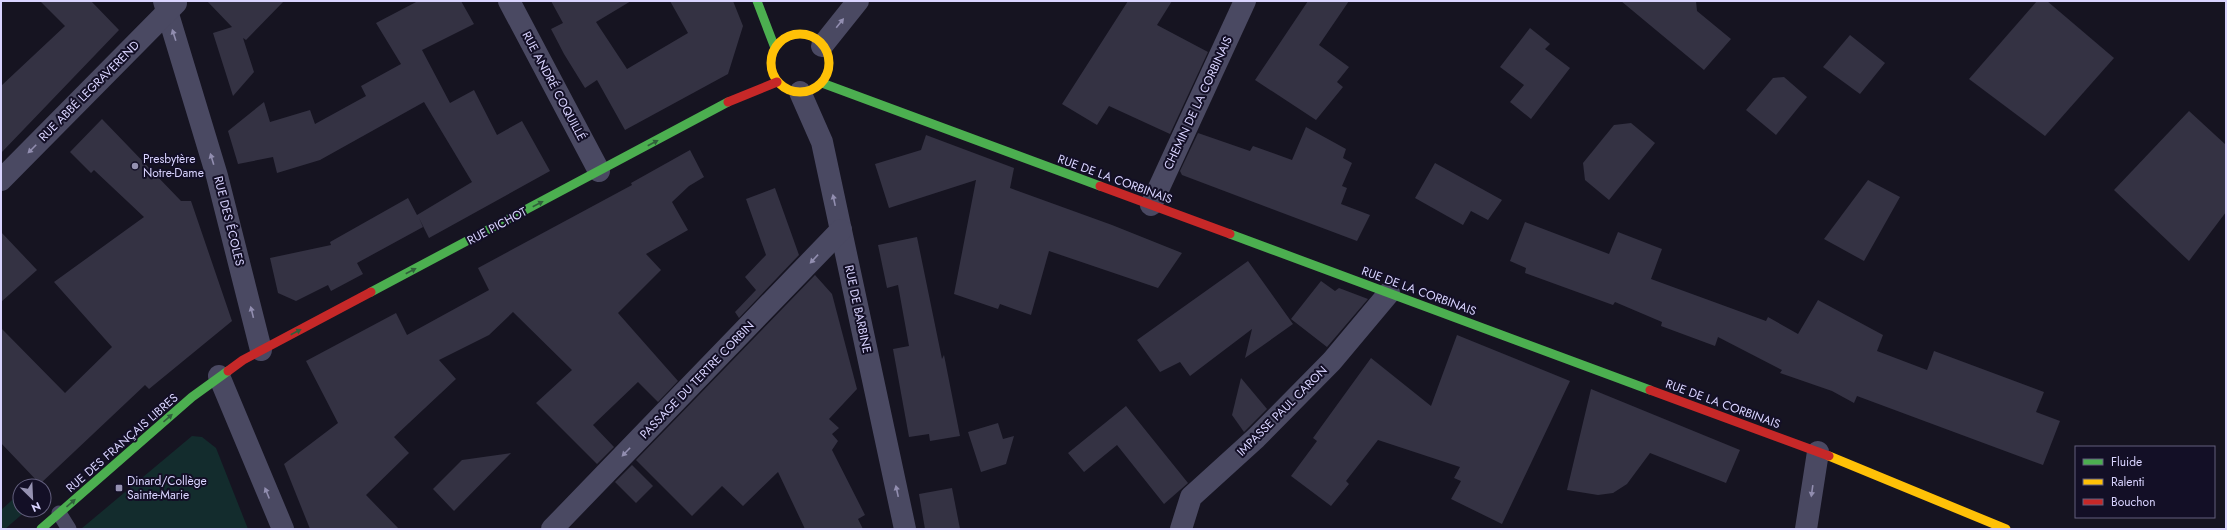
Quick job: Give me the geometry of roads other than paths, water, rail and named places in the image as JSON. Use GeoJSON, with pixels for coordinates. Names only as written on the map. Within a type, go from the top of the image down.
{"type":"FeatureCollection","features":[{"type":"Feature","properties":{"kind":"street","name":"RUE ANDRÉ COQUILLÉ"},"geometry":{"type":"LineString","coordinates":[[509,1],[599,171]]}},
{"type":"Feature","properties":{"kind":"street"},"geometry":{"type":"LineString","coordinates":[[756,1],[775,48]]}},
{"type":"Feature","properties":{"kind":"street"},"geometry":{"type":"LineString","coordinates":[[822,46],[858,1]]}},
{"type":"Feature","properties":{"kind":"street","name":"CHEMIN DE LA CORBINAIS"},"geometry":{"type":"LineString","coordinates":[[1151,205],[1245,1]]}},
{"type":"Feature","properties":{"kind":"street","name":"RUE ABBÉ LEGRAVEREND"},"geometry":{"type":"LineString","coordinates":[[1,180],[170,4]]}},
{"type":"Feature","properties":{"kind":"street","name":"RUE DES ÉCOLES"},"geometry":{"type":"LineString","coordinates":[[170,4],[217,176],[261,350]]}},
{"type":"Feature","properties":{"kind":"street"},"geometry":{"type":"LineString","coordinates":[[801,35],[815,39],[822,46],[826,52],[828,66],[822,83],[810,90],[800,92],[785,88],[777,82],[771,68],[771,57],[775,48],[782,40],[791,36],[801,35]]}},
{"type":"Feature","properties":{"kind":"street","name":"RUE PICHOT"},"geometry":{"type":"LineString","coordinates":[[219,376],[261,350],[726,103],[777,82]]}},
{"type":"Feature","properties":{"kind":"street","name":"RUE DE LA CORBINAIS"},"geometry":{"type":"LineString","coordinates":[[822,83],[1818,452],[2006,529]]}},
{"type":"Feature","properties":{"kind":"street","name":"RUE DE BARBINE"},"geometry":{"type":"LineString","coordinates":[[800,92],[822,142],[905,529]]}},
{"type":"Feature","properties":{"kind":"street","name":"PASSAGE DU TERTRE CORBIN"},"geometry":{"type":"LineString","coordinates":[[552,529],[841,230]]}},
{"type":"Feature","properties":{"kind":"street","name":"IMPASSE PAUL CARON"},"geometry":{"type":"LineString","coordinates":[[1180,529],[1191,497],[1256,438],[1332,361],[1389,293]]}},
{"type":"Feature","properties":{"kind":"street"},"geometry":{"type":"LineString","coordinates":[[219,376],[282,529]]}},
{"type":"Feature","properties":{"kind":"street","name":"RUE DES FRANÇAIS LIBRES"},"geometry":{"type":"LineString","coordinates":[[41,529],[219,376]]}},
{"type":"Feature","properties":{"kind":"street"},"geometry":{"type":"LineString","coordinates":[[1806,529],[1818,452]]}},
{"type":"Feature","properties":{"kind":"lane"},"geometry":{"type":"LineString","coordinates":[[59,513],[69,529]]}},
{"type":"Feature","properties":{"kind":"place","name":"Presbytère Notre-Dame"},"geometry":{"type":"Point","coordinates":[135,166]}},
{"type":"Feature","properties":{"kind":"place","name":"Dinard/Collège Sainte-Marie"},"geometry":{"type":"Point","coordinates":[119,488]}}]}
